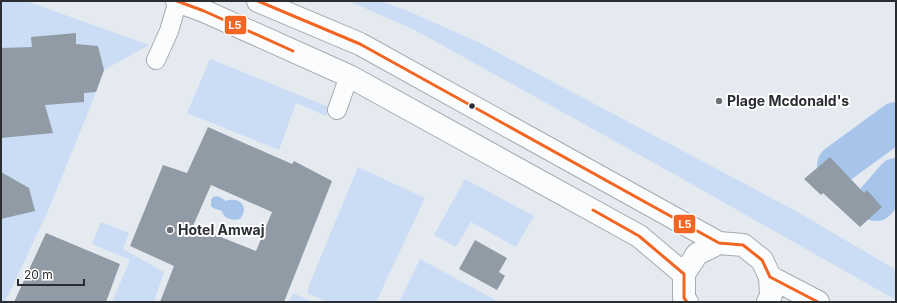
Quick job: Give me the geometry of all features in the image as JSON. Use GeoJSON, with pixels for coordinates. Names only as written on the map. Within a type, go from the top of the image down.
{"type":"FeatureCollection","features":[{"type":"Feature","properties":{"kind":"highway"},"geometry":{"type":"LineString","coordinates":[[178,1],[204,11],[349,76],[639,236],[684,274]]}},
{"type":"Feature","properties":{"kind":"highway"},"geometry":{"type":"LineString","coordinates":[[258,1],[360,44],[719,243],[743,245],[762,260],[770,277],[771,295],[768,302]]}},
{"type":"Feature","properties":{"kind":"highway"},"geometry":{"type":"LineString","coordinates":[[687,302],[684,298],[684,274],[698,254],[719,243]]}},
{"type":"Feature","properties":{"kind":"highway"},"geometry":{"type":"LineString","coordinates":[[770,277],[818,302]]}},
{"type":"Feature","properties":{"kind":"street"},"geometry":{"type":"LineString","coordinates":[[156,60],[169,31],[178,1]]}},
{"type":"Feature","properties":{"kind":"street"},"geometry":{"type":"LineString","coordinates":[[337,110],[349,76]]}},
{"type":"Feature","properties":{"kind":"shaded area"},"geometry":{"type":"Polygon","coordinates":[[[1,1],[26,1],[149,45],[104,70],[48,211],[5,302],[1,302],[1,1]]]}},
{"type":"Feature","properties":{"kind":"shaded area"},"geometry":{"type":"Polygon","coordinates":[[[348,1],[381,1],[408,11],[478,42],[794,210],[893,268],[896,272],[896,300],[413,29],[348,1]]]}},
{"type":"Feature","properties":{"kind":"shaded area"},"geometry":{"type":"Polygon","coordinates":[[[210,59],[329,107],[326,116],[296,103],[279,150],[187,113],[210,59]]]}},
{"type":"Feature","properties":{"kind":"shaded area"},"geometry":{"type":"Polygon","coordinates":[[[358,167],[425,198],[376,302],[328,302],[307,293],[358,167]]]}},
{"type":"Feature","properties":{"kind":"shaded area"},"geometry":{"type":"Polygon","coordinates":[[[465,179],[534,216],[516,247],[471,222],[456,247],[434,235],[465,179]]]}},
{"type":"Feature","properties":{"kind":"shaded area"},"geometry":{"type":"Polygon","coordinates":[[[217,196],[226,201],[237,200],[242,204],[244,210],[240,219],[229,219],[223,214],[222,211],[211,206],[211,200],[213,197],[217,196]]]}},
{"type":"Feature","properties":{"kind":"shaded area"},"geometry":{"type":"Polygon","coordinates":[[[101,222],[129,233],[123,249],[164,272],[154,302],[112,302],[130,260],[92,244],[101,222]]]}},
{"type":"Feature","properties":{"kind":"shaded area"},"geometry":{"type":"Polygon","coordinates":[[[420,259],[499,302],[399,302],[420,259]]]}},
{"type":"Feature","properties":{"kind":"shaded area"},"geometry":{"type":"Polygon","coordinates":[[[293,293],[313,302],[289,302],[293,293]]]}},
{"type":"Feature","properties":{"kind":"building"},"geometry":{"type":"Polygon","coordinates":[[[76,33],[76,44],[98,46],[104,70],[96,92],[84,93],[84,102],[45,105],[53,133],[1,138],[1,48],[32,47],[31,37],[76,33]]]}},
{"type":"Feature","properties":{"kind":"building","name":"Hotel Amwaj"},"geometry":{"type":"Polygon","coordinates":[[[208,127],[292,164],[294,161],[332,181],[284,302],[160,302],[174,266],[130,246],[163,165],[187,173],[208,127]],[[211,185],[193,226],[256,251],[272,212],[211,185]]]}},
{"type":"Feature","properties":{"kind":"building"},"geometry":{"type":"Polygon","coordinates":[[[830,157],[864,193],[867,190],[882,207],[860,227],[823,193],[821,195],[804,179],[830,157]]]}},
{"type":"Feature","properties":{"kind":"building"},"geometry":{"type":"Polygon","coordinates":[[[1,172],[29,188],[35,211],[1,219],[1,172]]]}},
{"type":"Feature","properties":{"kind":"building"},"geometry":{"type":"Polygon","coordinates":[[[46,233],[120,264],[106,302],[14,302],[46,233]]]}},
{"type":"Feature","properties":{"kind":"building"},"geometry":{"type":"Polygon","coordinates":[[[475,240],[507,258],[499,272],[505,276],[497,290],[459,269],[475,240]]]}},
{"type":"Feature","properties":{"kind":"waterway"},"geometry":{"type":"LineString","coordinates":[[837,165],[896,122]]}},
{"type":"Feature","properties":{"kind":"waterway"},"geometry":{"type":"LineString","coordinates":[[876,201],[896,178]]}},
{"type":"Feature","properties":{"kind":"transit line","name":"L5"},"geometry":{"type":"LineString","coordinates":[[177,1],[204,11],[293,51]]}},
{"type":"Feature","properties":{"kind":"transit line","name":"L5"},"geometry":{"type":"LineString","coordinates":[[258,1],[360,44],[719,243],[743,245],[762,260],[770,277],[818,302]]}},
{"type":"Feature","properties":{"kind":"transit line","name":"L5"},"geometry":{"type":"LineString","coordinates":[[593,210],[639,236],[684,274],[684,298],[687,302]]}},
{"type":"Feature","properties":{"kind":"place","name":"Plage Mcdonald's"},"geometry":{"type":"Point","coordinates":[719,101]}},
{"type":"Feature","properties":{"kind":"place","name":"Hotel Amwaj"},"geometry":{"type":"Point","coordinates":[170,230]}}]}
